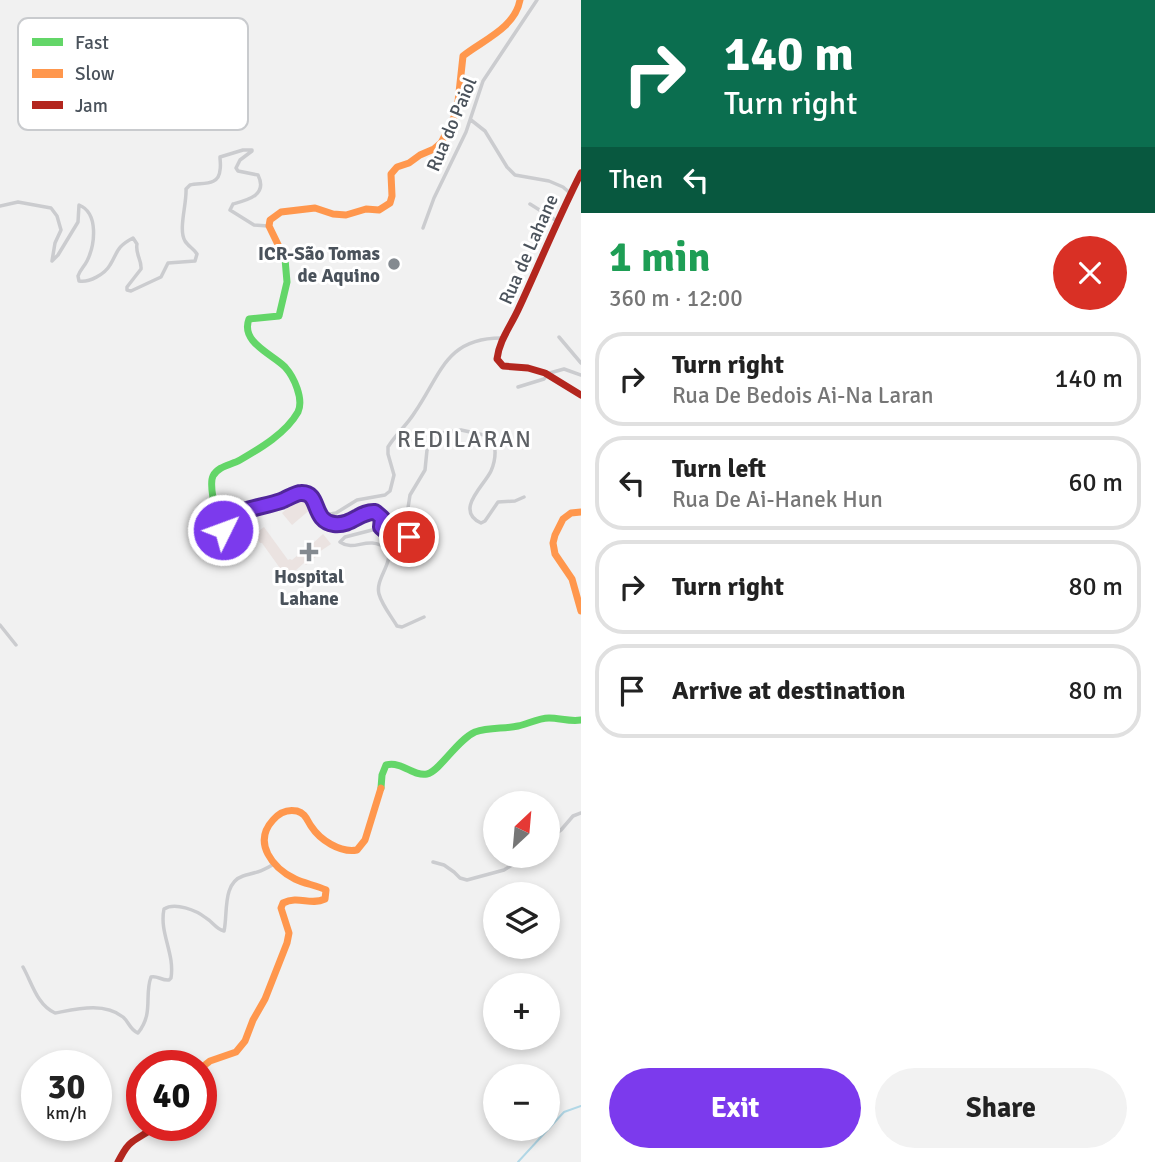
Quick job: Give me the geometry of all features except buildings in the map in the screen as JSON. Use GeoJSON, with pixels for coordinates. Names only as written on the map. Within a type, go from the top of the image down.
{"type":"FeatureCollection","features":[{"type":"Feature","properties":{"kind":"main road"},"geometry":{"type":"LineString","coordinates":[[319,516],[317,504],[305,493],[300,493],[282,501],[244,511],[234,531],[226,533],[218,520],[211,485],[213,476],[219,469],[255,451],[281,432],[299,411],[299,393],[286,368],[255,344],[247,329],[249,319],[279,316],[283,306],[286,261],[269,226],[270,220],[281,212],[315,208],[346,215],[386,207],[393,196],[391,174],[397,167],[434,149],[445,136],[457,111],[463,56],[506,24],[517,13],[520,0]]}},
{"type":"Feature","properties":{"kind":"main road","name":"Rua de Lahane"},"geometry":{"type":"LineString","coordinates":[[503,338],[581,173]]}},
{"type":"Feature","properties":{"kind":"main road"},"geometry":{"type":"LineString","coordinates":[[503,338],[497,354],[500,364],[547,374],[581,395]]}},
{"type":"Feature","properties":{"kind":"main road"},"geometry":{"type":"LineString","coordinates":[[581,512],[570,513],[561,520],[552,543],[556,557],[571,578],[581,611]]}},
{"type":"Feature","properties":{"kind":"main road"},"geometry":{"type":"LineString","coordinates":[[217,1059],[236,1052],[245,1041],[265,999],[289,933],[282,914],[283,903],[294,898],[317,903],[325,899],[326,890],[294,879],[266,853],[263,846],[265,830],[281,813],[296,811],[308,820],[319,836],[344,849],[357,850],[365,841],[386,765],[399,764],[407,769],[428,774],[435,770],[458,744],[477,732],[516,727],[545,718],[570,722],[581,720]]}},
{"type":"Feature","properties":{"kind":"main road"},"geometry":{"type":"LineString","coordinates":[[118,1162],[126,1147],[134,1141]]}},
{"type":"Feature","properties":{"kind":"street","name":"Rua do Paiol"},"geometry":{"type":"LineString","coordinates":[[423,228],[434,198],[474,121],[483,81],[537,0]]}},
{"type":"Feature","properties":{"kind":"street"},"geometry":{"type":"LineString","coordinates":[[474,121],[490,137],[514,175],[549,181],[570,193]]}},
{"type":"Feature","properties":{"kind":"street"},"geometry":{"type":"LineString","coordinates":[[0,206],[18,202],[51,208],[61,229],[52,261],[78,222],[79,205],[84,206],[91,214],[93,225],[87,261],[78,276],[79,281],[92,279],[109,267],[114,254],[132,238],[138,244],[136,249],[141,269],[127,287],[127,290],[131,291],[161,277],[168,262],[195,261],[197,254],[185,240],[183,231],[186,189],[190,185],[213,182],[218,178],[220,157],[243,150],[252,151],[240,160],[236,168],[238,171],[258,174],[261,186],[255,196],[233,204],[230,210],[254,225],[269,226]]}},
{"type":"Feature","properties":{"kind":"street"},"geometry":{"type":"LineString","coordinates":[[530,204],[557,221]]}},
{"type":"Feature","properties":{"kind":"street"},"geometry":{"type":"LineString","coordinates":[[559,337],[581,363]]}},
{"type":"Feature","properties":{"kind":"street"},"geometry":{"type":"LineString","coordinates":[[319,516],[336,513],[357,500],[385,495],[390,491],[394,475],[388,447],[415,412],[449,357],[459,348],[473,342],[503,338]]}},
{"type":"Feature","properties":{"kind":"street"},"geometry":{"type":"LineString","coordinates":[[518,387],[564,369],[581,375]]}},
{"type":"Feature","properties":{"kind":"street"},"geometry":{"type":"LineString","coordinates":[[381,527],[390,535],[403,540],[408,538],[410,533],[406,521],[410,495],[425,470],[427,450],[436,437],[449,431],[473,432],[488,437],[494,443],[492,470],[471,503],[471,512],[477,522],[485,521],[498,502],[515,501],[524,497]]}},
{"type":"Feature","properties":{"kind":"street"},"geometry":{"type":"LineString","coordinates":[[319,516],[334,524],[351,522],[368,512],[375,512],[382,518],[381,527]]}},
{"type":"Feature","properties":{"kind":"street"},"geometry":{"type":"LineString","coordinates":[[381,527],[345,537],[340,542],[348,546],[371,542],[386,547],[390,556],[379,586],[379,594],[397,626],[402,627],[424,617]]}},
{"type":"Feature","properties":{"kind":"street"},"geometry":{"type":"LineString","coordinates":[[0,625],[16,645]]}},
{"type":"Feature","properties":{"kind":"street"},"geometry":{"type":"LineString","coordinates":[[560,831],[581,813]]}},
{"type":"Feature","properties":{"kind":"street"},"geometry":{"type":"LineString","coordinates":[[433,862],[444,865],[460,878],[467,880],[506,868]]}},
{"type":"Feature","properties":{"kind":"street"},"geometry":{"type":"LineString","coordinates":[[23,967],[33,989],[45,1006],[55,1013],[85,1008],[109,1009],[127,1020],[132,1030],[138,1033],[149,1008],[150,977],[165,981],[171,978],[171,955],[162,918],[164,909],[172,905],[183,907],[208,918],[218,929],[224,931],[226,904],[233,884],[238,878],[259,873],[275,864]]}},
{"type":"Feature","properties":{"kind":"shaded area","name":"Hospital Lahane"},"geometry":{"type":"Polygon","coordinates":[[[302,496],[312,508],[292,525],[282,513],[302,496]]]}},
{"type":"Feature","properties":{"kind":"shaded area","name":"Hospital Lahane"},"geometry":{"type":"Polygon","coordinates":[[[264,527],[288,560],[292,560],[323,534],[331,544],[287,578],[254,535],[264,527]]]}},
{"type":"Feature","properties":{"kind":"waterway"},"geometry":{"type":"LineString","coordinates":[[518,1162],[564,1112],[581,1106]]}},
{"type":"Feature","properties":{"kind":"traffic: fast"},"geometry":{"type":"LineString","coordinates":[[285,259],[287,282],[279,316],[249,319],[247,327],[253,341],[292,376],[300,407],[287,427],[272,439],[215,473],[212,480],[213,497],[218,519],[226,533],[230,533],[237,526],[244,511],[304,493],[313,499],[319,516]]}},
{"type":"Feature","properties":{"kind":"traffic: fast"},"geometry":{"type":"LineString","coordinates":[[381,788],[386,765],[398,765],[427,774],[475,732],[518,726],[545,718],[581,720]]}},
{"type":"Feature","properties":{"kind":"traffic: slow"},"geometry":{"type":"LineString","coordinates":[[285,259],[269,226],[270,220],[281,212],[315,208],[346,215],[366,209],[379,210],[390,203],[391,174],[397,167],[409,163],[441,143],[457,111],[463,56],[505,26],[517,10],[520,0]]}},
{"type":"Feature","properties":{"kind":"traffic: slow"},"geometry":{"type":"LineString","coordinates":[[581,512],[571,513],[563,519],[553,543],[555,554],[572,579],[581,611]]}},
{"type":"Feature","properties":{"kind":"traffic: slow"},"geometry":{"type":"LineString","coordinates":[[217,1059],[236,1052],[245,1041],[265,999],[289,933],[281,908],[283,903],[325,899],[326,890],[295,879],[273,862],[265,846],[267,829],[281,814],[297,811],[304,815],[325,841],[344,849],[357,850],[365,840],[381,788]]}},
{"type":"Feature","properties":{"kind":"traffic: jam"},"geometry":{"type":"LineString","coordinates":[[581,173],[502,340],[497,359],[503,366],[528,368],[545,373],[581,395]]}},
{"type":"Feature","properties":{"kind":"traffic: jam"},"geometry":{"type":"LineString","coordinates":[[118,1162],[134,1141]]}},
{"type":"Feature","properties":{"kind":"place","name":"ICR-São Tomas de Aquino"},"geometry":{"type":"Point","coordinates":[394,264]}},
{"type":"Feature","properties":{"kind":"place","name":"Hospital Lahane"},"geometry":{"type":"Point","coordinates":[309,552]}},
{"type":"Feature","properties":{"kind":"district","name":"REDILARAN"},"geometry":{"type":"Point","coordinates":[465,439]}},
{"type":"Feature","properties":{"kind":"route"},"geometry":{"type":"LineString","coordinates":[[223,530],[226,533],[234,531],[244,511],[305,493],[317,504],[319,516],[334,524],[348,523],[368,512],[375,512],[382,518],[381,527],[390,535],[403,540],[409,537]]}}]}
